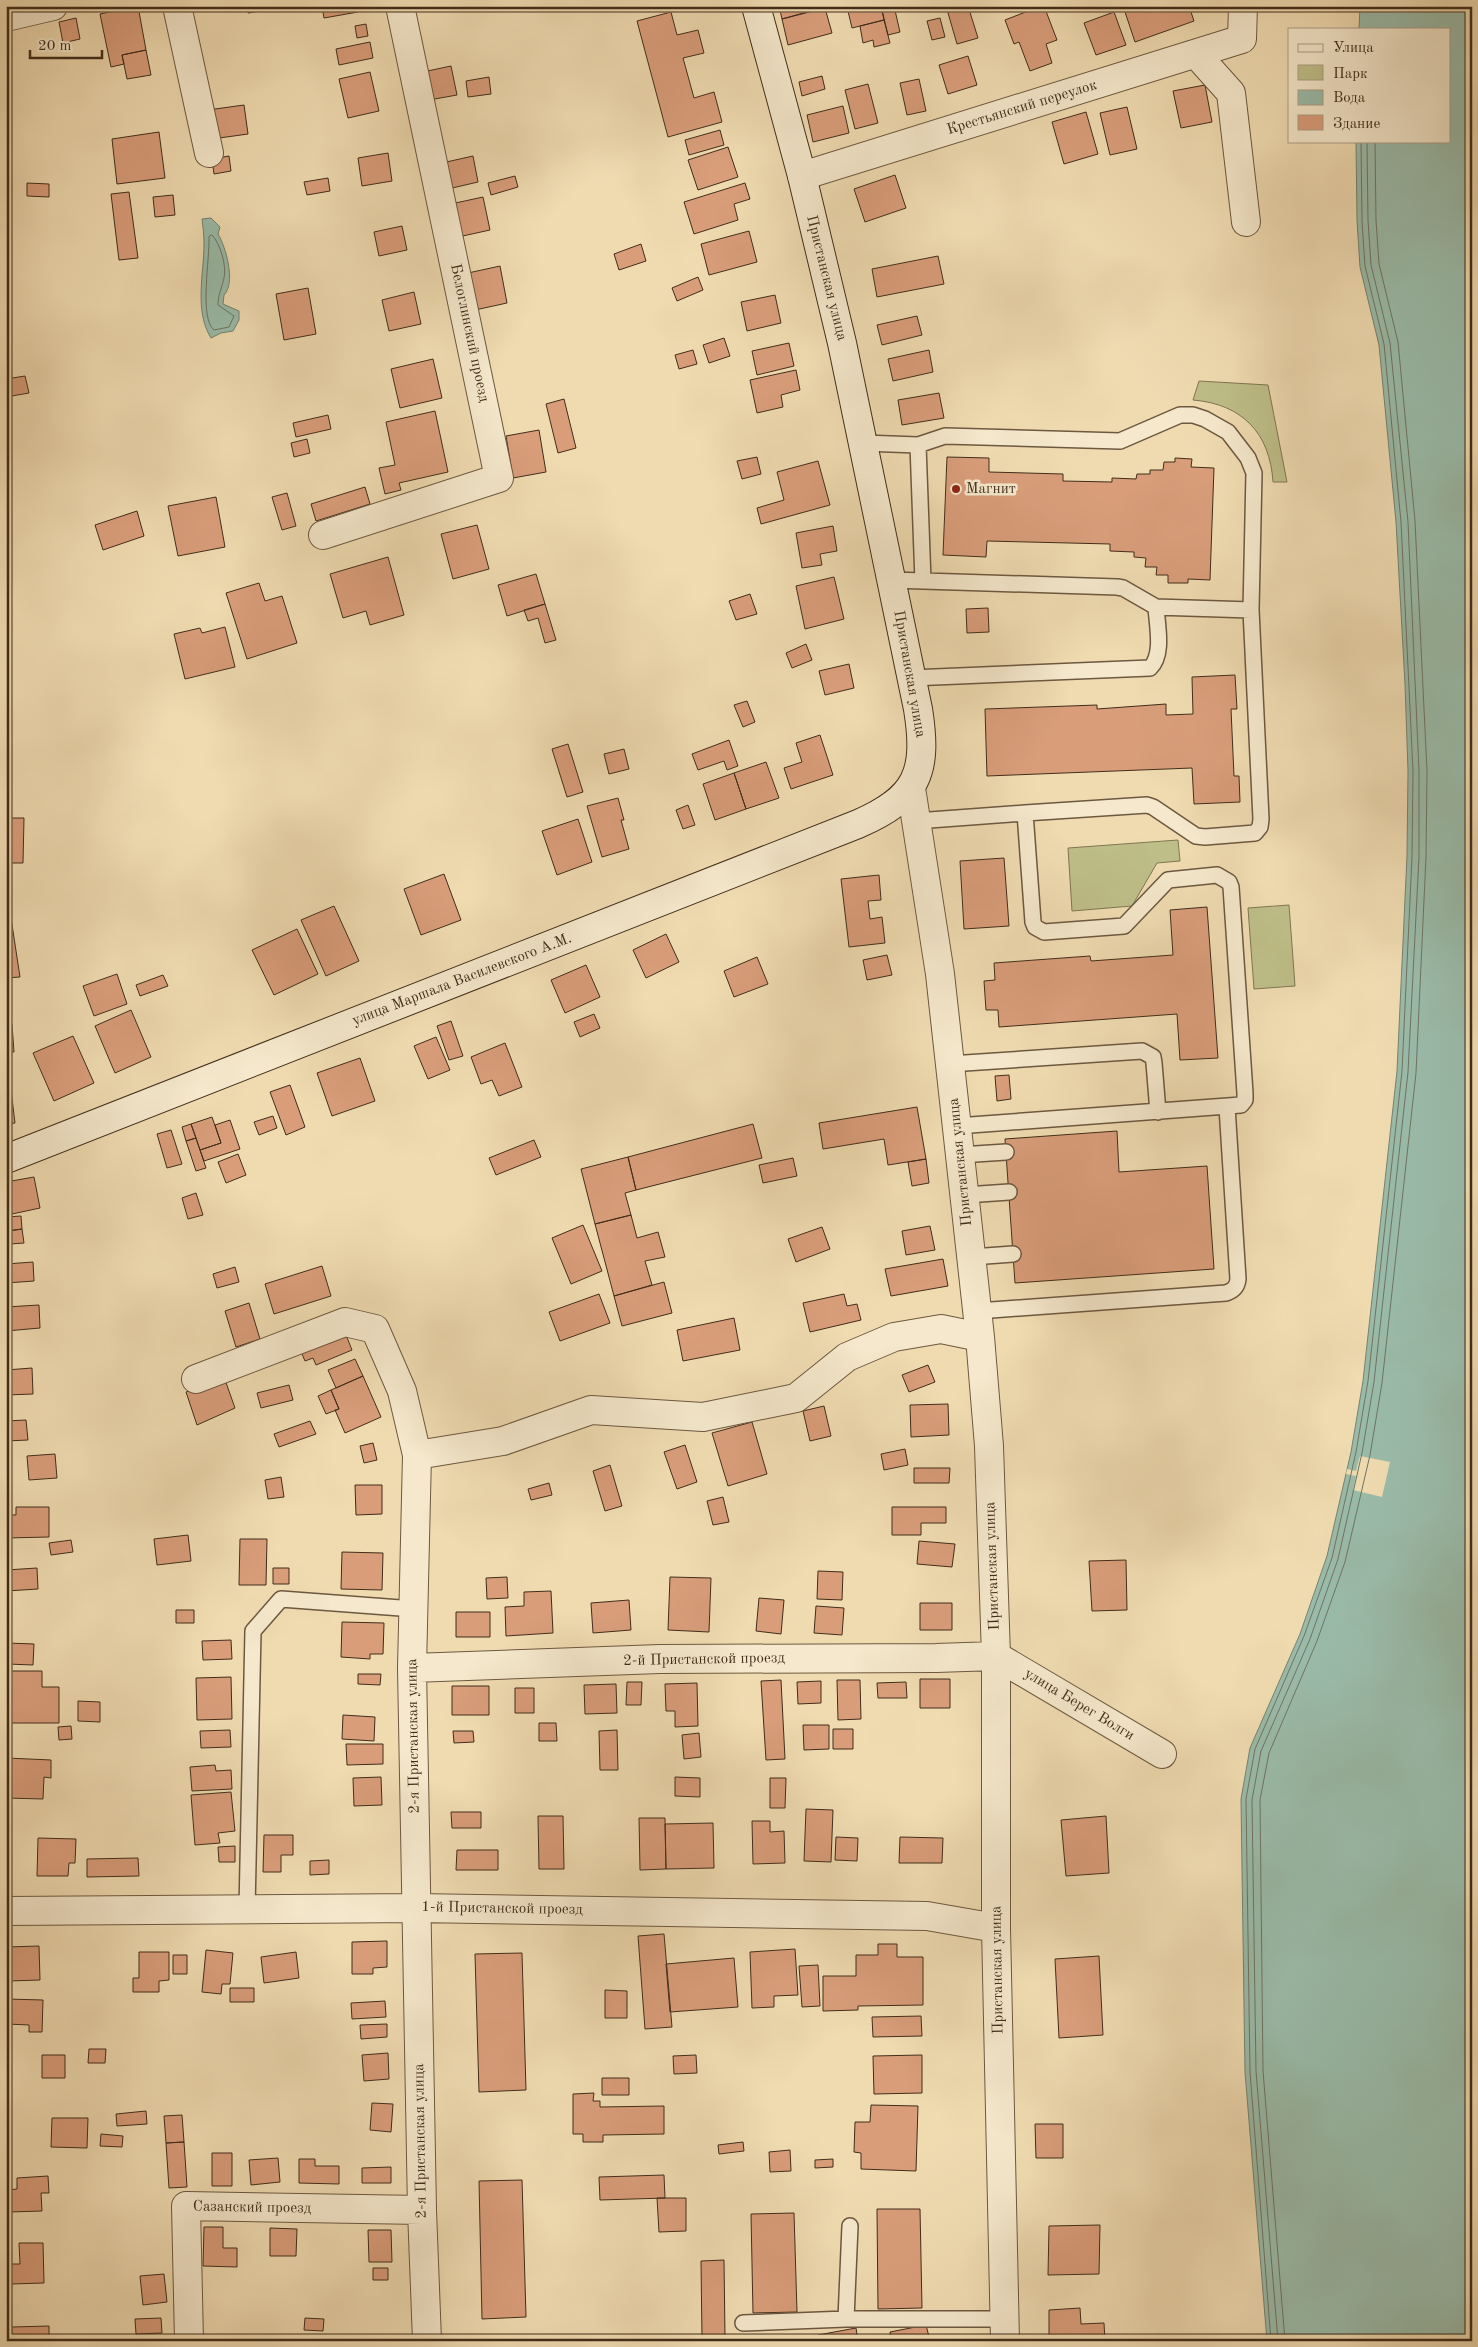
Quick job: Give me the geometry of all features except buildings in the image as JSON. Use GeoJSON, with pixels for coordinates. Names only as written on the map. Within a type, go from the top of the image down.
{"type":"FeatureCollection","features":[{"type":"Feature","properties":{"kind":"street"},"geometry":{"type":"LineString","coordinates":[[6,17],[53,6]]}},
{"type":"Feature","properties":{"kind":"street"},"geometry":{"type":"LineString","coordinates":[[177,6],[209,153]]}},
{"type":"Feature","properties":{"kind":"street","name":"Белоглинский проезд"},"geometry":{"type":"LineString","coordinates":[[323,535],[499,478],[400,6]]}},
{"type":"Feature","properties":{"kind":"street","name":"Пристанская улица"},"geometry":{"type":"LineString","coordinates":[[756,6],[802,176],[842,343],[892,580],[922,747],[918,774],[911,788],[940,974],[972,1256],[989,1446],[996,1656],[996,1928],[1004,2330]]}},
{"type":"Feature","properties":{"kind":"street","name":"Крестьянский переулок"},"geometry":{"type":"LineString","coordinates":[[802,176],[1197,55],[1242,39],[1243,6]]}},
{"type":"Feature","properties":{"kind":"street"},"geometry":{"type":"LineString","coordinates":[[1197,55],[1231,93],[1246,222]]}},
{"type":"Feature","properties":{"kind":"street","name":"улица Маршала Василевского А.М."},"geometry":{"type":"LineString","coordinates":[[6,1159],[858,824],[882,814],[898,802],[911,788]]}},
{"type":"Feature","properties":{"kind":"street","name":"2-я Пристанская улица"},"geometry":{"type":"LineString","coordinates":[[196,1379],[345,1322],[375,1329],[402,1391],[417,1455],[412,1668],[422,2210],[428,2341]]}},
{"type":"Feature","properties":{"kind":"street"},"geometry":{"type":"LineString","coordinates":[[417,1455],[503,1441],[591,1410],[703,1417],[796,1398],[847,1357],[894,1337],[979,1324]]}},
{"type":"Feature","properties":{"kind":"street","name":"2-й Пристанской проезд"},"geometry":{"type":"LineString","coordinates":[[412,1668],[660,1659],[996,1656]]}},
{"type":"Feature","properties":{"kind":"street","name":"улица Берег Волги"},"geometry":{"type":"LineString","coordinates":[[996,1656],[1162,1754]]}},
{"type":"Feature","properties":{"kind":"street","name":"1-й Пристанской проезд"},"geometry":{"type":"LineString","coordinates":[[6,1911],[416,1908],[926,1916],[996,1928]]}},
{"type":"Feature","properties":{"kind":"street","name":"Сазанский проезд"},"geometry":{"type":"LineString","coordinates":[[189,2341],[186,2206],[422,2210]]}},
{"type":"Feature","properties":{"kind":"lane"},"geometry":{"type":"LineString","coordinates":[[863,443],[918,445],[945,436],[1120,441],[1180,415],[1193,415],[1205,419],[1228,432],[1248,458],[1254,474],[1251,610],[1260,827],[1255,832],[1205,837],[1196,836],[1160,811],[1147,805],[916,821]]}},
{"type":"Feature","properties":{"kind":"lane"},"geometry":{"type":"LineString","coordinates":[[918,445],[923,581]]}},
{"type":"Feature","properties":{"kind":"lane"},"geometry":{"type":"LineString","coordinates":[[892,580],[1117,587],[1123,588],[1156,607],[1251,610]]}},
{"type":"Feature","properties":{"kind":"lane"},"geometry":{"type":"LineString","coordinates":[[911,678],[1150,668],[1156,662],[1158,654],[1156,607]]}},
{"type":"Feature","properties":{"kind":"lane"},"geometry":{"type":"LineString","coordinates":[[957,1126],[1227,1107],[1241,1104],[1245,1100],[1232,897],[1229,882],[1217,875],[1168,880],[1124,926],[1044,932],[1035,928],[1033,922],[1025,813]]}},
{"type":"Feature","properties":{"kind":"lane"},"geometry":{"type":"LineString","coordinates":[[950,1064],[1142,1051],[1153,1057],[1158,1112]]}},
{"type":"Feature","properties":{"kind":"lane"},"geometry":{"type":"LineString","coordinates":[[979,1324],[1232,1291],[1238,1279],[1227,1107]]}},
{"type":"Feature","properties":{"kind":"lane"},"geometry":{"type":"LineString","coordinates":[[960,1155],[1006,1152]]}},
{"type":"Feature","properties":{"kind":"lane"},"geometry":{"type":"LineString","coordinates":[[965,1195],[1009,1192]]}},
{"type":"Feature","properties":{"kind":"lane"},"geometry":{"type":"LineString","coordinates":[[972,1256],[1013,1254]]}},
{"type":"Feature","properties":{"kind":"lane"},"geometry":{"type":"LineString","coordinates":[[247,1909],[252,1631],[281,1599],[414,1609]]}},
{"type":"Feature","properties":{"kind":"lane"},"geometry":{"type":"LineString","coordinates":[[846,2320],[850,2226]]}},
{"type":"Feature","properties":{"kind":"lane"},"geometry":{"type":"LineString","coordinates":[[743,2323],[846,2320],[1004,2330]]}},
{"type":"Feature","properties":{"kind":"green space"},"geometry":{"type":"Polygon","coordinates":[[[1199,381],[1268,385],[1287,482],[1273,482],[1271,465],[1266,449],[1250,424],[1226,408],[1193,400],[1199,381]]]}},
{"type":"Feature","properties":{"kind":"green space"},"geometry":{"type":"Polygon","coordinates":[[[1178,840],[1180,861],[1157,863],[1132,906],[1072,911],[1068,848],[1178,840]]]}},
{"type":"Feature","properties":{"kind":"green space"},"geometry":{"type":"Polygon","coordinates":[[[1289,905],[1295,986],[1254,989],[1248,908],[1289,905]]]}},
{"type":"Feature","properties":{"kind":"water"},"geometry":{"type":"Polygon","coordinates":[[[1360,6],[1472,6],[1472,2341],[1267,2341],[1245,2072],[1241,1799],[1250,1748],[1300,1634],[1327,1556],[1351,1452],[1363,1381],[1397,1071],[1407,856],[1408,771],[1405,684],[1396,522],[1379,345],[1360,267],[1357,221],[1356,142],[1450,142],[1450,28],[1359,28],[1360,6]]]}},
{"type":"Feature","properties":{"kind":"water"},"geometry":{"type":"Polygon","coordinates":[[[211,218],[220,227],[218,234],[229,265],[228,289],[224,295],[223,304],[239,311],[239,320],[233,331],[221,333],[211,338],[203,316],[201,292],[204,243],[202,219],[211,218]]]}},
{"type":"Feature","properties":{"kind":"pier"},"geometry":{"type":"Polygon","coordinates":[[[1360,1456],[1390,1462],[1382,1497],[1353,1490],[1356,1476],[1346,1474],[1347,1469],[1356,1471],[1360,1456]]]}},
{"type":"Feature","properties":{"kind":"place","name":"Магнит"},"geometry":{"type":"Point","coordinates":[956,489]}}]}
